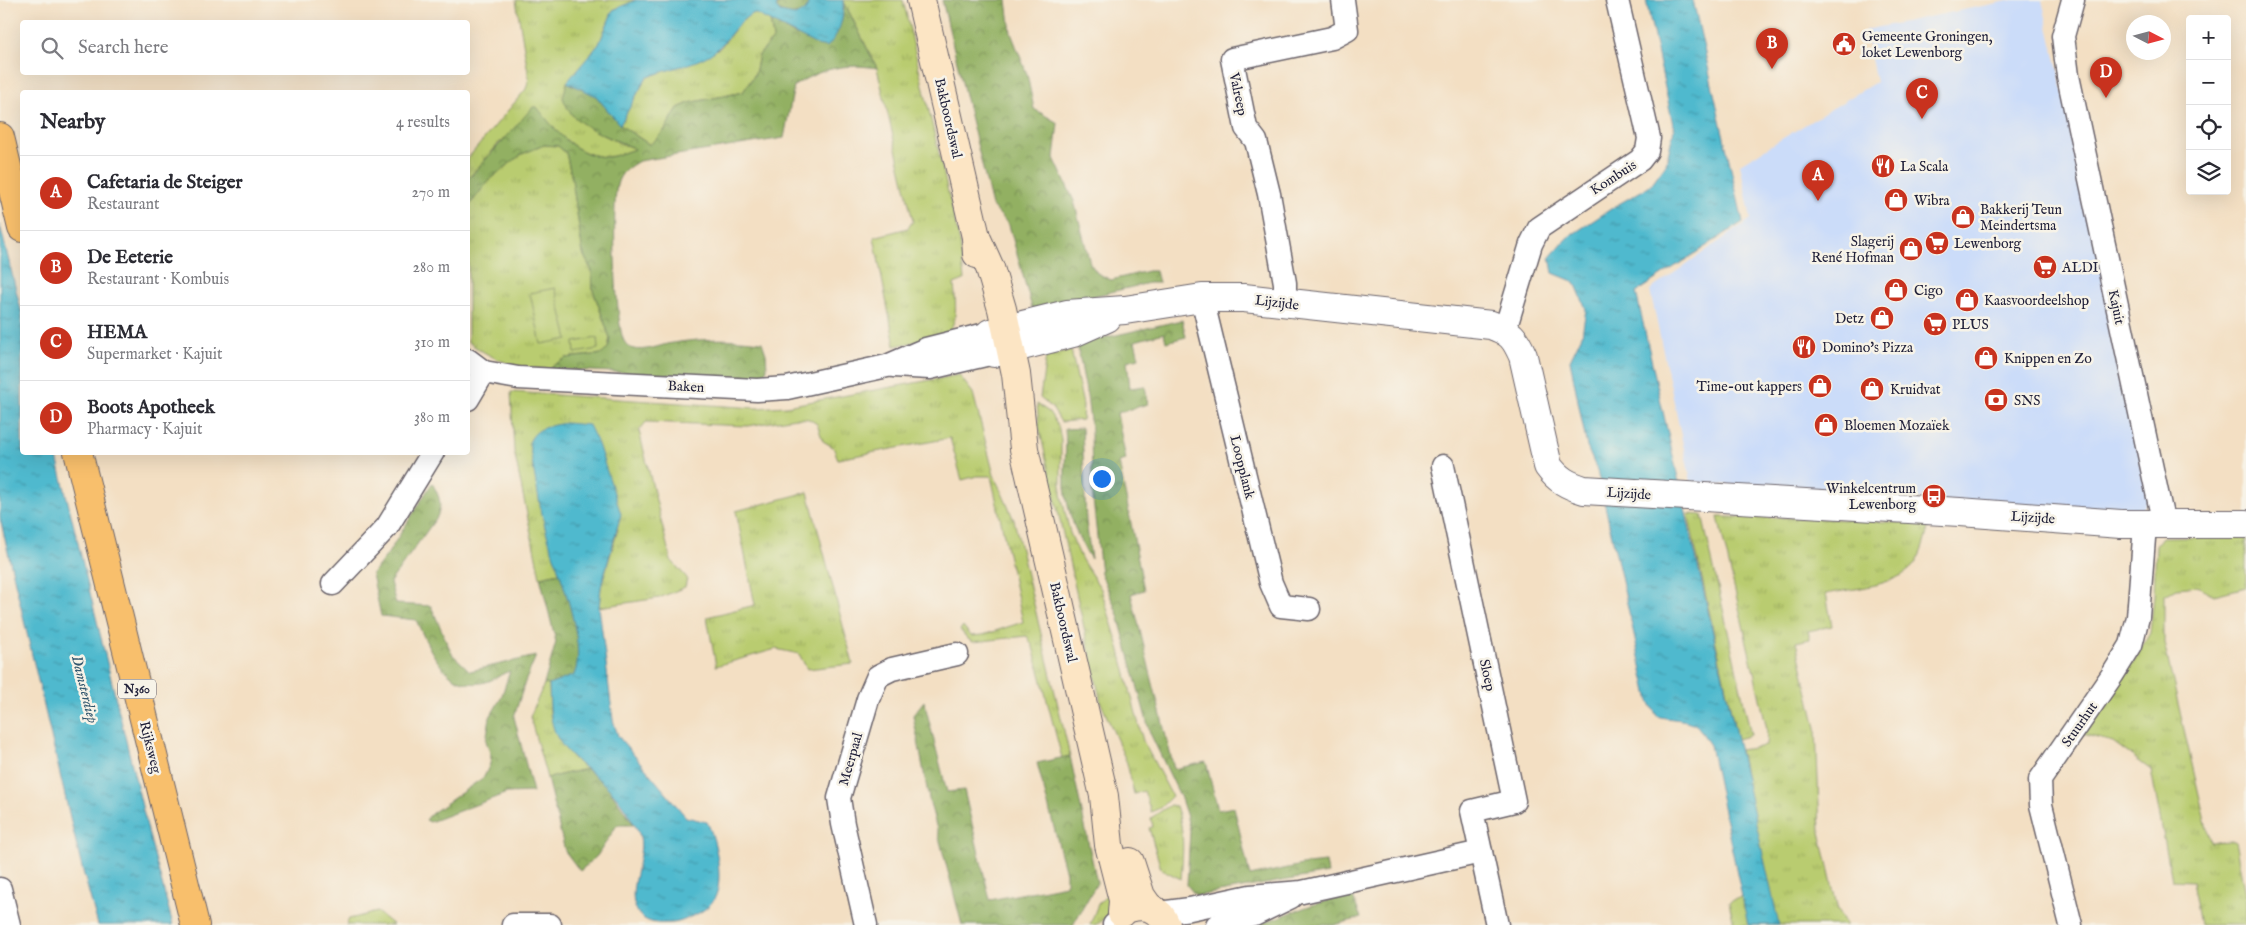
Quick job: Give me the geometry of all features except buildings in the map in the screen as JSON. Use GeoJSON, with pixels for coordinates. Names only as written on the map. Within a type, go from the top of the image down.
{"type":"FeatureCollection","features":[{"type":"Feature","properties":{"kind":"main road","name":"Bakboordswal"},"geometry":{"type":"LineString","coordinates":[[921,0],[976,237],[978,272],[1020,400],[1024,449],[1104,796],[1109,845],[1123,900],[1117,922]]}},
{"type":"Feature","properties":{"kind":"main road"},"geometry":{"type":"LineString","coordinates":[[0,137],[20,220]]}},
{"type":"Feature","properties":{"kind":"main road","name":"Rijksweg"},"geometry":{"type":"LineString","coordinates":[[79,455],[195,925]]}},
{"type":"Feature","properties":{"kind":"main road","name":"Bakboordswal"},"geometry":{"type":"LineString","coordinates":[[1104,796],[1121,835],[1141,896],[1157,915]]}},
{"type":"Feature","properties":{"kind":"main road"},"geometry":{"type":"LineString","coordinates":[[1117,922],[1136,906],[1157,915]]}},
{"type":"Feature","properties":{"kind":"street","name":"Valreep"},"geometry":{"type":"LineString","coordinates":[[1285,303],[1285,282],[1269,194],[1256,142],[1246,128],[1232,59],[1332,38],[1347,30],[1343,0]]}},
{"type":"Feature","properties":{"kind":"street","name":"Kombuis"},"geometry":{"type":"LineString","coordinates":[[1505,330],[1531,244],[1538,228],[1640,160],[1647,151],[1649,138],[1617,0]]}},
{"type":"Feature","properties":{"kind":"street","name":"Kajuit"},"geometry":{"type":"LineString","coordinates":[[2073,0],[2063,36],[2068,76],[2154,525]]}},
{"type":"Feature","properties":{"kind":"street","name":"Lijzijde"},"geometry":{"type":"LineString","coordinates":[[1000,341],[1073,333],[1125,310],[1202,298],[1244,298],[1478,324],[1505,330],[1516,340],[1523,356],[1548,466],[1556,478],[1568,485],[1584,490],[2154,525],[2246,524]]}},
{"type":"Feature","properties":{"kind":"street","name":"Loopplank"},"geometry":{"type":"LineString","coordinates":[[1202,298],[1271,583],[1281,606],[1310,609]]}},
{"type":"Feature","properties":{"kind":"street","name":"Baken"},"geometry":{"type":"LineString","coordinates":[[470,391],[476,366],[518,378],[757,390],[787,388],[887,366],[926,349],[1000,341]]}},
{"type":"Feature","properties":{"kind":"street"},"geometry":{"type":"LineString","coordinates":[[333,584],[387,527],[432,455]]}},
{"type":"Feature","properties":{"kind":"street","name":"Sloep"},"geometry":{"type":"LineString","coordinates":[[1443,466],[1514,801],[1472,811],[1498,925]]}},
{"type":"Feature","properties":{"kind":"street","name":"Stuurhut"},"geometry":{"type":"LineString","coordinates":[[2071,925],[2041,804],[2040,780],[2114,674],[2134,637],[2154,525]]}},
{"type":"Feature","properties":{"kind":"street","name":"Meerpaal"},"geometry":{"type":"LineString","coordinates":[[866,925],[839,798],[868,698],[878,676],[892,669],[957,654]]}},
{"type":"Feature","properties":{"kind":"street"},"geometry":{"type":"LineString","coordinates":[[1157,915],[1250,896],[1302,892],[1481,852]]}},
{"type":"Feature","properties":{"kind":"street"},"geometry":{"type":"LineString","coordinates":[[0,890],[9,925]]}},
{"type":"Feature","properties":{"kind":"street"},"geometry":{"type":"LineString","coordinates":[[1218,925],[1254,915],[1302,892]]}},
{"type":"Feature","properties":{"kind":"street"},"geometry":{"type":"LineString","coordinates":[[514,925],[550,925]]}},
{"type":"Feature","properties":{"kind":"shaded area","name":"Winkelcentrum Lewenborg"},"geometry":{"type":"Polygon","coordinates":[[[2012,0],[2042,0],[2154,491],[2138,516],[1691,482],[1650,290],[1751,219],[1740,164],[1876,82],[1865,30],[2012,0]]]}},
{"type":"Feature","properties":{"kind":"green space"},"geometry":{"type":"Polygon","coordinates":[[[516,0],[636,0],[613,10],[599,44],[586,60],[572,115],[603,134],[636,149],[609,157],[592,155],[572,144],[554,128],[500,142],[470,177],[470,156],[526,89],[529,78],[516,0]]]}},
{"type":"Feature","properties":{"kind":"green space"},"geometry":{"type":"Polygon","coordinates":[[[779,0],[807,0],[809,5],[805,11],[786,14],[776,7],[779,0]]]}},
{"type":"Feature","properties":{"kind":"green space"},"geometry":{"type":"Polygon","coordinates":[[[843,0],[903,0],[960,243],[964,280],[954,284],[955,312],[951,328],[941,335],[917,342],[895,346],[874,237],[908,228],[913,221],[877,68],[843,0]]]}},
{"type":"Feature","properties":{"kind":"green space"},"geometry":{"type":"Polygon","coordinates":[[[942,0],[1007,0],[1011,33],[1027,74],[1034,109],[1058,123],[1054,158],[1074,201],[1090,263],[1097,273],[1111,280],[1148,271],[1156,271],[1159,283],[1149,283],[1043,308],[1032,308],[1009,225],[992,206],[942,0]]]}},
{"type":"Feature","properties":{"kind":"green space"},"geometry":{"type":"Polygon","coordinates":[[[844,2],[877,68],[854,66],[834,68],[814,75],[794,86],[784,138],[639,161],[628,168],[618,180],[615,197],[615,264],[618,312],[625,343],[633,349],[643,349],[679,342],[703,340],[726,339],[762,342],[766,354],[767,369],[761,377],[738,378],[551,369],[552,366],[566,358],[602,354],[608,348],[610,338],[593,290],[592,271],[583,254],[572,179],[566,153],[558,146],[544,145],[522,154],[490,179],[470,204],[470,177],[533,107],[537,107],[567,141],[586,153],[609,157],[635,149],[595,131],[573,116],[563,98],[567,82],[596,96],[620,125],[650,145],[664,131],[678,108],[689,103],[743,92],[755,74],[759,55],[773,39],[770,20],[797,36],[844,11],[844,2]]]}},
{"type":"Feature","properties":{"kind":"green space"},"geometry":{"type":"Polygon","coordinates":[[[754,13],[770,20],[773,39],[759,55],[755,74],[743,92],[689,103],[678,108],[664,131],[650,145],[620,125],[646,78],[720,48],[744,18],[754,13]]]}},
{"type":"Feature","properties":{"kind":"green space"},"geometry":{"type":"Polygon","coordinates":[[[544,145],[558,146],[566,153],[572,179],[583,254],[592,271],[593,290],[610,338],[608,348],[602,354],[566,358],[551,369],[517,366],[507,363],[498,360],[470,343],[470,204],[490,179],[522,154],[544,145]]]}},
{"type":"Feature","properties":{"kind":"green space"},"geometry":{"type":"Polygon","coordinates":[[[555,288],[568,339],[541,344],[530,293],[555,288]]]}},
{"type":"Feature","properties":{"kind":"green space"},"geometry":{"type":"Polygon","coordinates":[[[1182,320],[1186,337],[1166,342],[1164,333],[1135,341],[1139,358],[1127,361],[1130,388],[1145,386],[1148,404],[1117,413],[1126,460],[1119,462],[1144,590],[1131,594],[1174,769],[1206,762],[1218,810],[1234,807],[1250,876],[1326,862],[1328,873],[1196,896],[1187,885],[1190,831],[1186,814],[1180,796],[1150,733],[1118,615],[1101,573],[1092,490],[1091,429],[1077,344],[1182,320]]]}},
{"type":"Feature","properties":{"kind":"green space"},"geometry":{"type":"Polygon","coordinates":[[[597,338],[598,349],[575,353],[574,342],[597,338]]]}},
{"type":"Feature","properties":{"kind":"green space"},"geometry":{"type":"Polygon","coordinates":[[[1071,350],[1083,405],[1082,420],[1061,422],[1052,408],[1040,398],[1046,356],[1071,350]]]}},
{"type":"Feature","properties":{"kind":"green space"},"geometry":{"type":"Polygon","coordinates":[[[959,375],[973,393],[994,475],[1014,520],[1070,756],[1062,758],[1033,647],[1027,636],[973,642],[960,630],[963,626],[971,636],[983,635],[1023,622],[991,476],[977,476],[962,480],[950,438],[838,459],[833,447],[823,441],[817,424],[809,419],[795,418],[748,426],[646,422],[639,431],[671,560],[687,578],[685,587],[659,598],[599,607],[601,587],[618,529],[532,437],[529,443],[545,528],[560,573],[540,577],[514,451],[511,392],[756,408],[786,406],[959,375]]]}},
{"type":"Feature","properties":{"kind":"green space"},"geometry":{"type":"Polygon","coordinates":[[[1037,404],[1049,412],[1058,426],[1061,439],[1061,494],[1070,533],[1082,560],[1101,589],[1119,647],[1143,741],[1172,796],[1160,808],[1151,812],[1144,791],[1134,794],[1127,763],[1101,703],[1039,427],[1037,404]]]}},
{"type":"Feature","properties":{"kind":"green space"},"geometry":{"type":"Polygon","coordinates":[[[1082,428],[1086,521],[1091,559],[1081,543],[1074,524],[1068,506],[1065,487],[1065,429],[1082,428]]]}},
{"type":"Feature","properties":{"kind":"green space"},"geometry":{"type":"Polygon","coordinates":[[[432,483],[439,500],[439,512],[390,582],[396,604],[431,606],[452,654],[470,671],[536,656],[525,682],[514,717],[533,792],[507,793],[430,822],[426,820],[431,814],[484,777],[490,764],[491,756],[486,741],[490,717],[501,698],[510,671],[481,683],[468,683],[457,679],[440,664],[426,642],[416,620],[381,616],[372,574],[387,555],[432,483]]]}},
{"type":"Feature","properties":{"kind":"green space"},"geometry":{"type":"Polygon","coordinates":[[[808,492],[853,664],[807,669],[799,654],[776,649],[716,666],[707,617],[755,605],[736,511],[808,492]]]}},
{"type":"Feature","properties":{"kind":"green space"},"geometry":{"type":"Polygon","coordinates":[[[1688,514],[1702,515],[1751,735],[1737,739],[1688,514]]]}},
{"type":"Feature","properties":{"kind":"green space"},"geometry":{"type":"Polygon","coordinates":[[[1718,517],[1810,518],[1929,524],[1925,540],[1914,565],[1897,578],[1873,586],[1826,594],[1832,626],[1808,631],[1810,639],[1796,642],[1816,728],[1820,832],[1838,910],[1846,925],[1734,925],[1729,902],[1769,889],[1740,750],[1766,746],[1767,729],[1718,517]]]}},
{"type":"Feature","properties":{"kind":"green space"},"geometry":{"type":"Polygon","coordinates":[[[2246,536],[2246,587],[2214,595],[2197,586],[2177,588],[2164,595],[2164,643],[2210,842],[2235,841],[2246,900],[2246,925],[2200,925],[2192,881],[2172,880],[2151,770],[2113,742],[2082,734],[2135,659],[2150,633],[2156,545],[2162,537],[2246,536]]]}},
{"type":"Feature","properties":{"kind":"green space"},"geometry":{"type":"Polygon","coordinates":[[[560,573],[577,638],[577,664],[574,675],[549,685],[544,684],[556,642],[540,577],[560,573]]]}},
{"type":"Feature","properties":{"kind":"green space"},"geometry":{"type":"Polygon","coordinates":[[[544,684],[549,685],[550,715],[572,757],[586,769],[547,778],[530,717],[544,684]]]}},
{"type":"Feature","properties":{"kind":"green space"},"geometry":{"type":"Polygon","coordinates":[[[924,701],[947,792],[964,790],[990,900],[1066,885],[1066,873],[1037,763],[1070,756],[1097,883],[1073,925],[962,925],[929,799],[913,715],[924,701]]]}},
{"type":"Feature","properties":{"kind":"green space"},"geometry":{"type":"Polygon","coordinates":[[[586,769],[607,786],[634,825],[617,825],[597,856],[580,871],[565,851],[547,778],[586,769]]]}},
{"type":"Feature","properties":{"kind":"green space"},"geometry":{"type":"Polygon","coordinates":[[[1170,805],[1176,806],[1181,824],[1183,851],[1181,879],[1161,869],[1149,828],[1153,827],[1151,818],[1170,805]]]}},
{"type":"Feature","properties":{"kind":"green space"},"geometry":{"type":"Polygon","coordinates":[[[1114,888],[1106,917],[1097,924],[1090,925],[1098,904],[1114,888]]]}},
{"type":"Feature","properties":{"kind":"green space"},"geometry":{"type":"Polygon","coordinates":[[[1352,895],[1361,918],[1334,925],[1257,925],[1312,905],[1352,895]]]}},
{"type":"Feature","properties":{"kind":"green space"},"geometry":{"type":"Polygon","coordinates":[[[377,912],[393,925],[346,925],[349,919],[377,912]]]}},
{"type":"Feature","properties":{"kind":"water"},"geometry":{"type":"Polygon","coordinates":[[[636,0],[779,0],[776,7],[780,12],[795,15],[805,11],[808,5],[807,0],[843,0],[843,7],[842,20],[838,31],[827,47],[817,45],[754,13],[742,21],[721,45],[709,55],[646,78],[620,125],[596,96],[567,82],[599,44],[613,10],[636,0]]]}},
{"type":"Feature","properties":{"kind":"water"},"geometry":{"type":"Polygon","coordinates":[[[1646,0],[1693,0],[1743,222],[1636,292],[1779,925],[1748,925],[1710,745],[1696,725],[1687,721],[1657,716],[1649,701],[1597,470],[1587,447],[1570,360],[1582,335],[1586,309],[1575,282],[1553,273],[1550,257],[1567,238],[1650,186],[1666,164],[1674,129],[1646,0]]]}},
{"type":"Feature","properties":{"kind":"water","name":"Damsterdiep"},"geometry":{"type":"Polygon","coordinates":[[[0,225],[20,306],[20,455],[56,455],[150,839],[173,925],[98,925],[81,864],[0,518],[0,225]]]}},
{"type":"Feature","properties":{"kind":"water"},"geometry":{"type":"Polygon","coordinates":[[[565,423],[589,425],[598,444],[621,514],[601,587],[599,607],[613,720],[618,736],[686,817],[707,822],[714,839],[719,874],[716,895],[705,909],[685,920],[677,922],[659,923],[649,921],[643,918],[636,910],[633,899],[641,841],[638,831],[615,795],[567,751],[557,737],[550,712],[549,685],[574,675],[577,660],[577,643],[574,623],[545,527],[529,443],[539,430],[565,423]]]}},
{"type":"Feature","properties":{"kind":"place","name":"Gemeente Groningen, loket Lewenborg"},"geometry":{"type":"Point","coordinates":[1844,44]}},
{"type":"Feature","properties":{"kind":"place","name":"De Eeterie"},"geometry":{"type":"Point","coordinates":[1772,69]}},
{"type":"Feature","properties":{"kind":"place","name":"Boots Apotheek"},"geometry":{"type":"Point","coordinates":[2106,98]}},
{"type":"Feature","properties":{"kind":"place","name":"HEMA"},"geometry":{"type":"Point","coordinates":[1922,119]}},
{"type":"Feature","properties":{"kind":"place","name":"La Scala"},"geometry":{"type":"Point","coordinates":[1883,166]}},
{"type":"Feature","properties":{"kind":"place","name":"Wibra"},"geometry":{"type":"Point","coordinates":[1896,200]}},
{"type":"Feature","properties":{"kind":"place","name":"Cafetaria de Steiger"},"geometry":{"type":"Point","coordinates":[1818,201]}},
{"type":"Feature","properties":{"kind":"place","name":"Bakkerij Teun Meindertsma"},"geometry":{"type":"Point","coordinates":[1963,217]}},
{"type":"Feature","properties":{"kind":"place","name":"Lewenborg"},"geometry":{"type":"Point","coordinates":[1937,243]}},
{"type":"Feature","properties":{"kind":"place","name":"Slagerij René Hofman"},"geometry":{"type":"Point","coordinates":[1911,249]}},
{"type":"Feature","properties":{"kind":"place","name":"ALDI"},"geometry":{"type":"Point","coordinates":[2045,267]}},
{"type":"Feature","properties":{"kind":"place","name":"Cigo"},"geometry":{"type":"Point","coordinates":[1896,290]}},
{"type":"Feature","properties":{"kind":"place","name":"Kaasvoordeelshop"},"geometry":{"type":"Point","coordinates":[1967,300]}},
{"type":"Feature","properties":{"kind":"place","name":"Detz"},"geometry":{"type":"Point","coordinates":[1882,318]}},
{"type":"Feature","properties":{"kind":"place","name":"PLUS"},"geometry":{"type":"Point","coordinates":[1935,324]}},
{"type":"Feature","properties":{"kind":"place","name":"Domino's Pizza"},"geometry":{"type":"Point","coordinates":[1804,347]}},
{"type":"Feature","properties":{"kind":"place","name":"Knippen en Zo"},"geometry":{"type":"Point","coordinates":[1986,358]}},
{"type":"Feature","properties":{"kind":"place","name":"Time-out kappers"},"geometry":{"type":"Point","coordinates":[1820,386]}},
{"type":"Feature","properties":{"kind":"place","name":"Kruidvat"},"geometry":{"type":"Point","coordinates":[1872,389]}},
{"type":"Feature","properties":{"kind":"place","name":"SNS"},"geometry":{"type":"Point","coordinates":[1996,400]}},
{"type":"Feature","properties":{"kind":"place","name":"Bloemen Mozaïek"},"geometry":{"type":"Point","coordinates":[1826,425]}},
{"type":"Feature","properties":{"kind":"place","name":"Winkelcentrum Lewenborg"},"geometry":{"type":"Point","coordinates":[1934,496]}}]}
